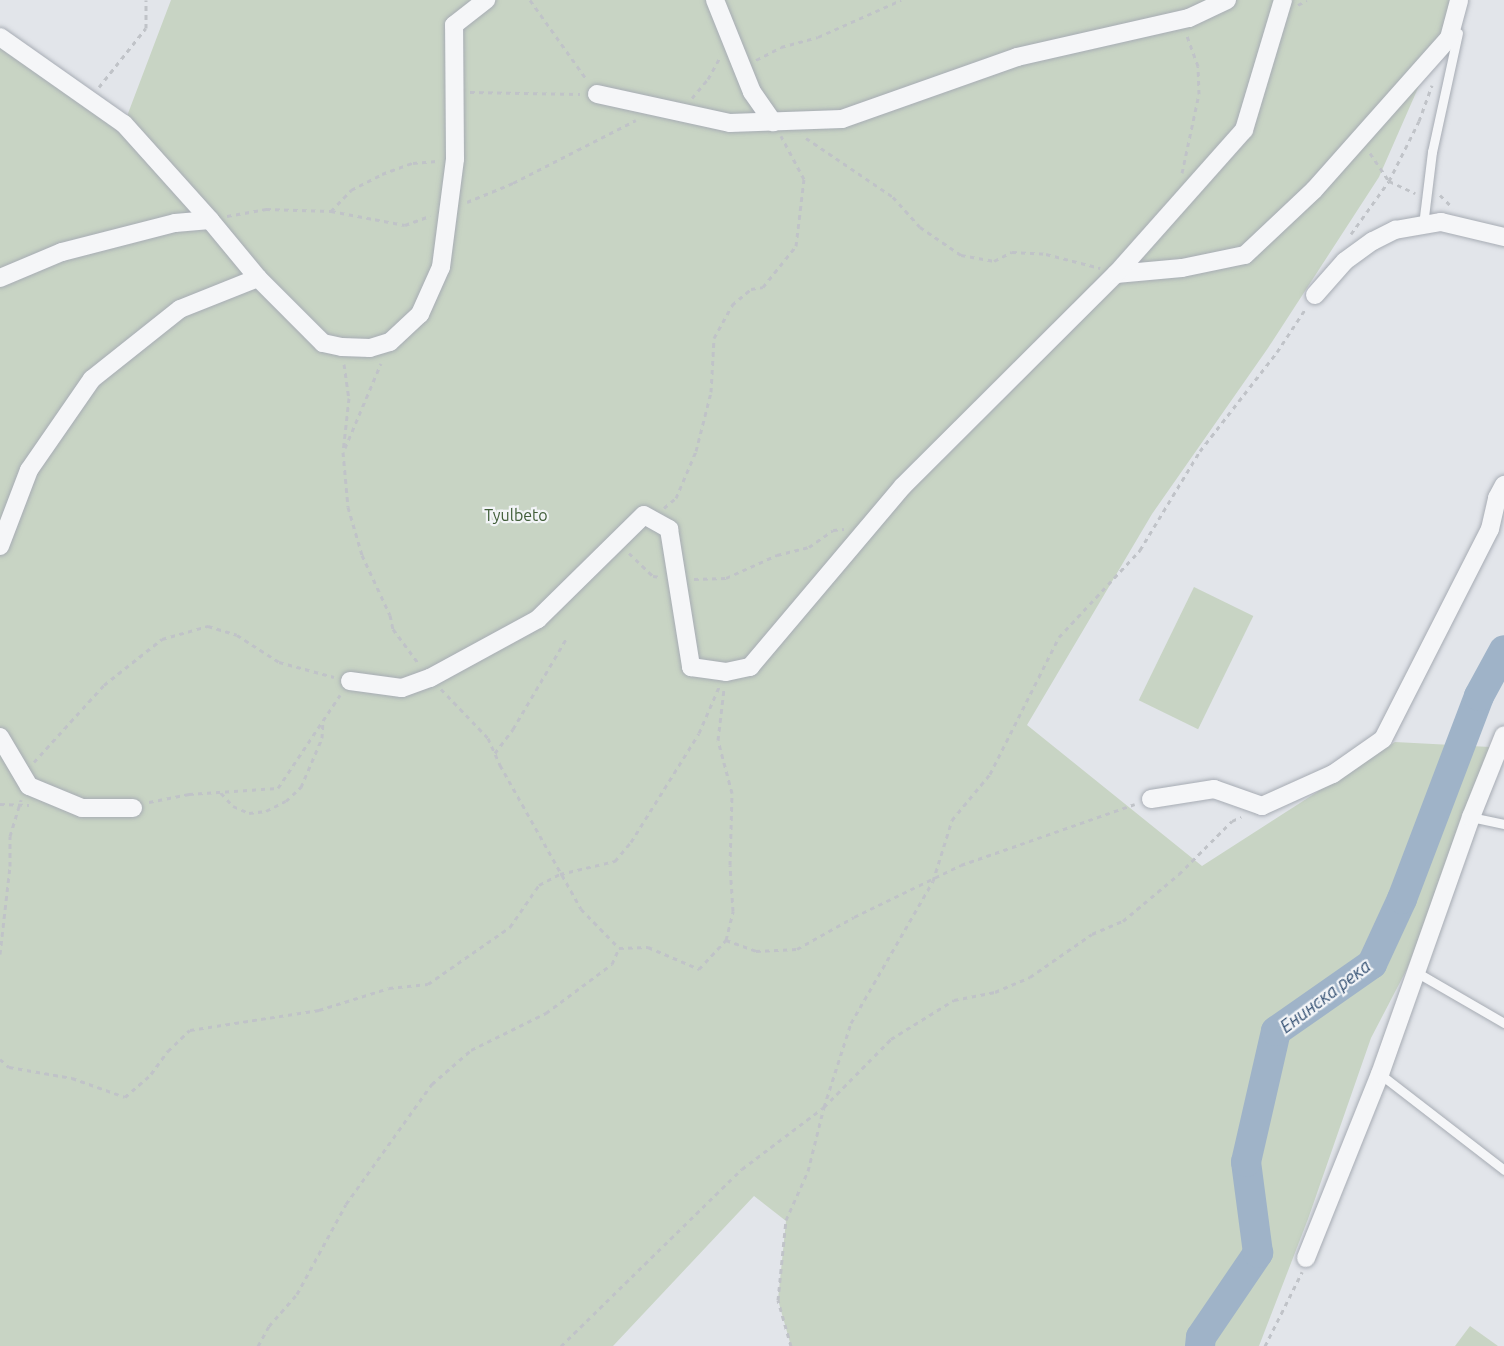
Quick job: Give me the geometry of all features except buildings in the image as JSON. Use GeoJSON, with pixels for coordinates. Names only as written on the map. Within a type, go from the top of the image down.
{"type":"FeatureCollection","features":[{"type":"Feature","properties":{"kind":"street"},"geometry":{"type":"LineString","coordinates":[[0,37],[124,124],[210,220],[258,278],[323,343],[342,348],[370,348],[390,342],[420,314],[441,267],[455,159],[454,25],[486,0]]}},
{"type":"Feature","properties":{"kind":"street"},"geometry":{"type":"LineString","coordinates":[[715,0],[753,92],[778,122]]}},
{"type":"Feature","properties":{"kind":"street"},"geometry":{"type":"LineString","coordinates":[[597,94],[730,123],[842,119],[1017,57],[1189,18],[1227,0]]}},
{"type":"Feature","properties":{"kind":"street"},"geometry":{"type":"LineString","coordinates":[[1116,274],[1182,268],[1245,255],[1314,190],[1449,38],[1459,0]]}},
{"type":"Feature","properties":{"kind":"street"},"geometry":{"type":"LineString","coordinates":[[350,681],[402,688],[430,678],[538,619],[644,515],[669,529],[691,667],[726,672],[750,667],[911,478],[1116,274],[1244,130],[1283,1]]}},
{"type":"Feature","properties":{"kind":"street"},"geometry":{"type":"LineString","coordinates":[[0,278],[62,252],[176,223],[210,220]]}},
{"type":"Feature","properties":{"kind":"street"},"geometry":{"type":"LineString","coordinates":[[1315,295],[1345,261],[1373,241],[1395,230],[1441,222],[1504,237]]}},
{"type":"Feature","properties":{"kind":"street"},"geometry":{"type":"LineString","coordinates":[[0,546],[29,470],[92,379],[180,309],[258,278]]}},
{"type":"Feature","properties":{"kind":"street"},"geometry":{"type":"LineString","coordinates":[[1151,799],[1214,789],[1262,806],[1333,774],[1383,739],[1490,529],[1497,498],[1504,485]]}},
{"type":"Feature","properties":{"kind":"street"},"geometry":{"type":"LineString","coordinates":[[1306,1258],[1380,1074],[1471,817],[1504,735]]}},
{"type":"Feature","properties":{"kind":"street"},"geometry":{"type":"LineString","coordinates":[[0,737],[25,780],[82,808],[133,808]]}},
{"type":"Feature","properties":{"kind":"lane"},"geometry":{"type":"LineString","coordinates":[[1423,225],[1432,152],[1465,0]]}},
{"type":"Feature","properties":{"kind":"lane"},"geometry":{"type":"LineString","coordinates":[[1471,817],[1504,824]]}},
{"type":"Feature","properties":{"kind":"lane"},"geometry":{"type":"LineString","coordinates":[[1416,972],[1504,1023]]}},
{"type":"Feature","properties":{"kind":"lane"},"geometry":{"type":"LineString","coordinates":[[1380,1074],[1504,1170]]}},
{"type":"Feature","properties":{"kind":"path"},"geometry":{"type":"LineString","coordinates":[[89,100],[146,28],[146,0]]}},
{"type":"Feature","properties":{"kind":"path"},"geometry":{"type":"LineString","coordinates":[[530,0],[597,94]]}},
{"type":"Feature","properties":{"kind":"path"},"geometry":{"type":"LineString","coordinates":[[742,67],[781,47],[818,37],[901,0]]}},
{"type":"Feature","properties":{"kind":"path"},"geometry":{"type":"LineString","coordinates":[[1173,21],[1190,39],[1198,66],[1199,94],[1182,176]]}},
{"type":"Feature","properties":{"kind":"path"},"geometry":{"type":"LineString","coordinates":[[669,109],[688,103],[708,79],[723,52],[725,28]]}},
{"type":"Feature","properties":{"kind":"path"},"geometry":{"type":"LineString","coordinates":[[1345,242],[1389,181],[1419,120],[1434,79]]}},
{"type":"Feature","properties":{"kind":"path"},"geometry":{"type":"LineString","coordinates":[[455,92],[597,94]]}},
{"type":"Feature","properties":{"kind":"path"},"geometry":{"type":"LineString","coordinates":[[210,220],[266,209],[331,211],[405,225],[513,183],[636,120]]}},
{"type":"Feature","properties":{"kind":"path"},"geometry":{"type":"LineString","coordinates":[[778,122],[894,197],[920,227],[961,255],[994,261],[1012,252],[1046,254],[1071,258],[1116,274]]}},
{"type":"Feature","properties":{"kind":"path"},"geometry":{"type":"LineString","coordinates":[[650,518],[676,498],[696,451],[711,392],[714,338],[732,305],[751,290],[763,287],[796,246],[804,179],[778,122]]}},
{"type":"Feature","properties":{"kind":"path"},"geometry":{"type":"LineString","coordinates":[[1359,137],[1389,181],[1427,200]]}},
{"type":"Feature","properties":{"kind":"path"},"geometry":{"type":"LineString","coordinates":[[331,211],[351,190],[382,174],[413,163],[455,159]]}},
{"type":"Feature","properties":{"kind":"path"},"geometry":{"type":"LineString","coordinates":[[1438,190],[1442,199],[1451,206]]}},
{"type":"Feature","properties":{"kind":"path"},"geometry":{"type":"LineString","coordinates":[[791,1346],[778,1300],[786,1221],[808,1171],[824,1107],[851,1023],[933,880],[952,820],[990,774],[1059,637],[1140,550],[1200,451],[1277,352],[1315,295]]}},
{"type":"Feature","properties":{"kind":"path"},"geometry":{"type":"LineString","coordinates":[[343,452],[390,342]]}},
{"type":"Feature","properties":{"kind":"path"},"geometry":{"type":"LineString","coordinates":[[342,348],[349,398],[343,452],[348,507],[362,555],[390,615],[393,628],[430,678],[488,738],[581,909],[620,948],[648,947],[699,969],[726,940],[733,911],[730,865],[732,793],[718,740],[726,672]]}},
{"type":"Feature","properties":{"kind":"path"},"geometry":{"type":"LineString","coordinates":[[617,541],[653,576],[676,580],[726,578],[777,555],[809,547],[833,531],[871,524]]}},
{"type":"Feature","properties":{"kind":"path"},"geometry":{"type":"LineString","coordinates":[[0,954],[10,866],[10,836],[25,780],[104,685],[162,639],[208,626],[237,635],[279,662],[350,681],[278,788],[170,797],[133,808]]}},
{"type":"Feature","properties":{"kind":"path"},"geometry":{"type":"LineString","coordinates":[[495,753],[513,729],[566,639]]}},
{"type":"Feature","properties":{"kind":"path"},"geometry":{"type":"LineString","coordinates":[[0,1059],[9,1066],[72,1078],[125,1097],[151,1074],[168,1051],[190,1030],[319,1010],[389,988],[428,984],[510,927],[539,885],[560,874],[615,861],[631,842],[699,733],[726,672]]}},
{"type":"Feature","properties":{"kind":"path"},"geometry":{"type":"LineString","coordinates":[[221,793],[233,806],[249,813],[266,811],[286,801],[301,787],[322,738],[323,719]]}},
{"type":"Feature","properties":{"kind":"path"},"geometry":{"type":"LineString","coordinates":[[726,940],[756,951],[797,949],[854,917],[961,865],[1151,799]]}},
{"type":"Feature","properties":{"kind":"path"},"geometry":{"type":"LineString","coordinates":[[561,1346],[742,1169],[824,1107],[891,1039],[954,1000],[995,992],[1030,977],[1092,934],[1123,921],[1179,874],[1232,821],[1262,806]]}},
{"type":"Feature","properties":{"kind":"path"},"geometry":{"type":"LineString","coordinates":[[258,1346],[269,1326],[297,1294],[346,1204],[432,1083],[471,1050],[546,1013],[612,964],[620,948]]}},
{"type":"Feature","properties":{"kind":"path"},"geometry":{"type":"LineString","coordinates":[[1265,1346],[1301,1275],[1306,1258]]}},
{"type":"Feature","properties":{"kind":"green space","name":"Tyulbeto"},"geometry":{"type":"Polygon","coordinates":[[[171,0],[1450,0],[1443,31],[1379,177],[1268,348],[1152,514],[1027,725],[1202,866],[1395,742],[1490,747],[1408,967],[1371,1038],[1308,1219],[1259,1346],[791,1346],[778,1300],[786,1221],[754,1196],[613,1346],[0,1346],[0,37],[124,124],[171,0]]]}},
{"type":"Feature","properties":{"kind":"green space"},"geometry":{"type":"Polygon","coordinates":[[[1194,587],[1253,616],[1198,729],[1139,700],[1194,587]]]}},
{"type":"Feature","properties":{"kind":"green space"},"geometry":{"type":"Polygon","coordinates":[[[1470,1326],[1498,1346],[1455,1346],[1470,1326]]]}},
{"type":"Feature","properties":{"kind":"waterway","name":"Енинска река"},"geometry":{"type":"LineString","coordinates":[[1200,1346],[1201,1337],[1258,1253],[1246,1162],[1276,1031],[1372,964],[1402,899],[1479,696],[1504,650]]}}]}
